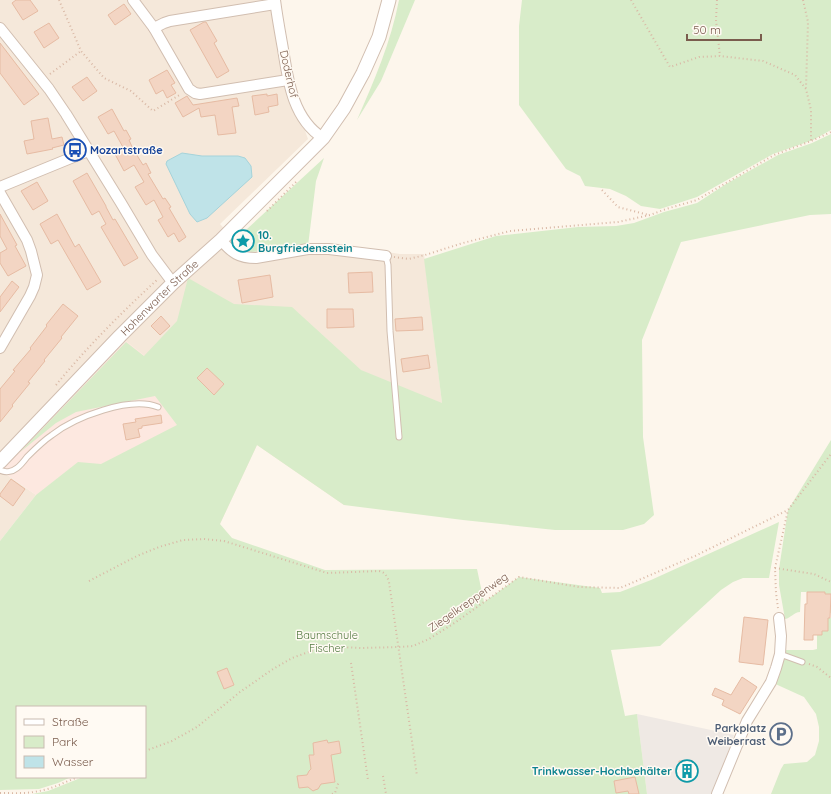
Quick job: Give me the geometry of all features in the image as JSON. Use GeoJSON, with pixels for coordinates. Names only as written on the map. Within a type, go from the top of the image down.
{"type":"FeatureCollection","features":[{"type":"Feature","properties":{"kind":"street"},"geometry":{"type":"LineString","coordinates":[[134,0],[154,28],[189,89],[195,93],[200,94],[288,80]]}},
{"type":"Feature","properties":{"kind":"street","name":"Hohenwarter Straße"},"geometry":{"type":"LineString","coordinates":[[0,462],[120,336],[173,283],[221,240],[323,138],[344,108],[363,73],[379,37],[389,0]]}},
{"type":"Feature","properties":{"kind":"street"},"geometry":{"type":"LineString","coordinates":[[154,28],[170,21],[275,2]]}},
{"type":"Feature","properties":{"kind":"street","name":"Doderhof"},"geometry":{"type":"LineString","coordinates":[[275,2],[288,80],[295,104],[312,130],[323,138]]}},
{"type":"Feature","properties":{"kind":"street"},"geometry":{"type":"LineString","coordinates":[[0,28],[42,79],[66,114],[152,255],[173,283]]}},
{"type":"Feature","properties":{"kind":"street"},"geometry":{"type":"LineString","coordinates":[[0,187],[88,151]]}},
{"type":"Feature","properties":{"kind":"street"},"geometry":{"type":"LineString","coordinates":[[0,193],[27,240],[37,275],[30,296],[0,348]]}},
{"type":"Feature","properties":{"kind":"street"},"geometry":{"type":"LineString","coordinates":[[221,240],[233,253],[248,258],[308,249],[330,249],[386,256]]}},
{"type":"Feature","properties":{"kind":"street"},"geometry":{"type":"LineString","coordinates":[[717,794],[747,721],[771,682],[776,668],[780,654],[779,618]]}},
{"type":"Feature","properties":{"kind":"lane"},"geometry":{"type":"LineString","coordinates":[[386,256],[388,265],[390,331],[399,437]]}},
{"type":"Feature","properties":{"kind":"lane"},"geometry":{"type":"LineString","coordinates":[[0,470],[6,472],[16,469],[35,449],[54,433],[88,415],[129,405],[149,404],[158,407]]}},
{"type":"Feature","properties":{"kind":"lane"},"geometry":{"type":"LineString","coordinates":[[780,654],[802,662]]}},
{"type":"Feature","properties":{"kind":"path"},"geometry":{"type":"LineString","coordinates":[[59,0],[81,51],[104,78],[131,91],[153,111],[189,89]]}},
{"type":"Feature","properties":{"kind":"path"},"geometry":{"type":"LineString","coordinates":[[631,0],[670,67],[699,57],[720,56],[763,61],[795,75],[806,89]]}},
{"type":"Feature","properties":{"kind":"path"},"geometry":{"type":"LineString","coordinates":[[717,0],[716,20],[720,56]]}},
{"type":"Feature","properties":{"kind":"path"},"geometry":{"type":"LineString","coordinates":[[803,0],[808,22],[806,89],[811,110],[811,141]]}},
{"type":"Feature","properties":{"kind":"path"},"geometry":{"type":"LineString","coordinates":[[42,79],[81,51]]}},
{"type":"Feature","properties":{"kind":"path"},"geometry":{"type":"LineString","coordinates":[[386,256],[409,259],[463,242],[510,231],[618,222],[650,215],[697,200],[774,155],[831,132]]}},
{"type":"Feature","properties":{"kind":"path"},"geometry":{"type":"LineString","coordinates":[[602,190],[618,207],[650,215]]}},
{"type":"Feature","properties":{"kind":"path"},"geometry":{"type":"LineString","coordinates":[[779,618],[775,568],[788,510],[831,454]]}},
{"type":"Feature","properties":{"kind":"path","name":"Ziegelkreppenweg"},"geometry":{"type":"LineString","coordinates":[[146,751],[172,741],[197,727],[240,692],[292,658],[317,649],[338,647],[361,648],[413,646],[429,639],[456,622],[519,577],[579,587],[620,588],[695,556],[788,510]]}},
{"type":"Feature","properties":{"kind":"path"},"geometry":{"type":"LineString","coordinates":[[89,582],[137,556],[159,547],[183,540],[204,539],[224,541],[327,573],[382,572],[386,575],[389,582],[417,776]]}},
{"type":"Feature","properties":{"kind":"path"},"geometry":{"type":"LineString","coordinates":[[775,568],[814,574],[831,582]]}},
{"type":"Feature","properties":{"kind":"path"},"geometry":{"type":"LineString","coordinates":[[802,662],[817,667],[831,678]]}},
{"type":"Feature","properties":{"kind":"path"},"geometry":{"type":"LineString","coordinates":[[350,663],[368,780]]}},
{"type":"Feature","properties":{"kind":"path"},"geometry":{"type":"LineString","coordinates":[[383,776],[386,794]]}},
{"type":"Feature","properties":{"kind":"path"},"geometry":{"type":"LineString","coordinates":[[0,793],[26,793],[39,791],[49,789],[76,778]]}},
{"type":"Feature","properties":{"kind":"path"},"geometry":{"type":"LineString","coordinates":[[332,794],[335,793],[339,782]]}},
{"type":"Feature","properties":{"kind":"shaded area"},"geometry":{"type":"Polygon","coordinates":[[[0,0],[271,0],[285,89],[292,107],[303,125],[308,139],[220,224],[239,245],[251,252],[322,245],[348,246],[400,254],[424,254],[442,403],[344,505],[257,445],[0,462],[0,0]]]}},
{"type":"Feature","properties":{"kind":"shaded area"},"geometry":{"type":"Polygon","coordinates":[[[120,336],[257,445],[220,524],[36,495],[0,470],[120,336]]]}},
{"type":"Feature","properties":{"kind":"shaded area"},"geometry":{"type":"Polygon","coordinates":[[[0,470],[36,495],[0,541],[0,470]]]}},
{"type":"Feature","properties":{"kind":"shaded area"},"geometry":{"type":"Polygon","coordinates":[[[637,714],[734,735],[713,794],[647,794],[637,714]]]}},
{"type":"Feature","properties":{"kind":"green space"},"geometry":{"type":"Polygon","coordinates":[[[399,0],[415,0],[381,81],[357,120],[387,46],[399,0]]]}},
{"type":"Feature","properties":{"kind":"green space"},"geometry":{"type":"Polygon","coordinates":[[[522,0],[831,0],[831,130],[813,140],[773,154],[697,197],[660,209],[641,206],[626,196],[610,189],[585,186],[580,176],[566,169],[519,105],[519,26],[522,0]]]}},
{"type":"Feature","properties":{"kind":"green space","name":"Baumschule Fischer"},"geometry":{"type":"Polygon","coordinates":[[[831,134],[831,214],[810,215],[681,242],[642,340],[643,437],[654,515],[644,524],[623,530],[555,530],[344,505],[257,445],[220,524],[232,538],[325,570],[477,569],[484,602],[519,577],[600,588],[602,593],[620,592],[651,580],[779,522],[769,578],[743,578],[733,582],[721,590],[660,646],[611,650],[625,716],[637,714],[647,794],[32,794],[48,791],[80,778],[146,778],[146,706],[16,706],[16,778],[69,778],[39,789],[0,790],[0,541],[36,495],[78,462],[101,464],[177,425],[155,396],[76,412],[56,423],[19,453],[126,342],[144,356],[177,321],[188,278],[234,304],[292,307],[361,370],[442,403],[424,259],[496,236],[578,227],[616,226],[634,223],[664,212],[697,203],[726,184],[778,155],[812,143],[831,134]]]}},
{"type":"Feature","properties":{"kind":"green space"},"geometry":{"type":"Polygon","coordinates":[[[324,158],[316,181],[308,246],[251,252],[234,241],[324,158]]]}},
{"type":"Feature","properties":{"kind":"green space"},"geometry":{"type":"Polygon","coordinates":[[[831,440],[831,594],[825,594],[825,592],[801,592],[800,612],[785,619],[779,585],[779,569],[788,510],[831,440]]]}},
{"type":"Feature","properties":{"kind":"green space"},"geometry":{"type":"Polygon","coordinates":[[[831,606],[831,613],[825,613],[831,606]]]}},
{"type":"Feature","properties":{"kind":"green space"},"geometry":{"type":"Polygon","coordinates":[[[828,618],[831,618],[831,794],[771,794],[784,764],[807,762],[815,755],[819,741],[819,727],[816,714],[804,697],[771,682],[783,661],[786,650],[817,649],[817,635],[822,635],[822,631],[828,631],[828,618]]]}},
{"type":"Feature","properties":{"kind":"water"},"geometry":{"type":"Polygon","coordinates":[[[182,153],[202,156],[238,156],[245,158],[251,166],[252,177],[207,218],[197,222],[190,214],[166,164],[167,161],[182,153]]]}},
{"type":"Feature","properties":{"kind":"building"},"geometry":{"type":"Polygon","coordinates":[[[16,0],[30,0],[38,11],[23,20],[12,3],[16,0]]]}},
{"type":"Feature","properties":{"kind":"building"},"geometry":{"type":"Polygon","coordinates":[[[124,4],[131,14],[115,25],[108,15],[124,4]]]}},
{"type":"Feature","properties":{"kind":"building"},"geometry":{"type":"Polygon","coordinates":[[[206,22],[217,41],[214,43],[229,71],[217,78],[190,30],[206,22]]]}},
{"type":"Feature","properties":{"kind":"building"},"geometry":{"type":"Polygon","coordinates":[[[49,23],[59,38],[44,48],[34,32],[49,23]]]}},
{"type":"Feature","properties":{"kind":"building"},"geometry":{"type":"Polygon","coordinates":[[[0,43],[39,94],[24,105],[0,73],[0,43]]]}},
{"type":"Feature","properties":{"kind":"building"},"geometry":{"type":"Polygon","coordinates":[[[167,70],[175,83],[171,85],[176,93],[167,98],[163,90],[156,94],[149,80],[167,70]]]}},
{"type":"Feature","properties":{"kind":"building"},"geometry":{"type":"Polygon","coordinates":[[[87,77],[97,91],[83,101],[72,87],[87,77]]]}},
{"type":"Feature","properties":{"kind":"building"},"geometry":{"type":"Polygon","coordinates":[[[267,94],[267,96],[277,94],[278,105],[268,107],[269,112],[255,115],[252,96],[267,94]]]}},
{"type":"Feature","properties":{"kind":"building"},"geometry":{"type":"Polygon","coordinates":[[[187,96],[193,105],[237,98],[239,106],[232,107],[236,133],[218,135],[215,115],[201,117],[199,108],[183,117],[175,103],[187,96]]]}},
{"type":"Feature","properties":{"kind":"building"},"geometry":{"type":"Polygon","coordinates":[[[112,109],[124,131],[126,130],[131,139],[129,140],[133,149],[143,165],[146,163],[151,173],[148,174],[163,199],[165,198],[171,207],[169,208],[186,237],[179,242],[174,233],[168,237],[158,220],[163,217],[154,200],[146,205],[135,187],[144,182],[134,165],[124,171],[115,154],[124,149],[114,131],[108,134],[98,117],[112,109]]]}},
{"type":"Feature","properties":{"kind":"building"},"geometry":{"type":"Polygon","coordinates":[[[48,118],[52,139],[62,137],[64,145],[52,148],[53,149],[27,154],[24,141],[34,139],[31,121],[48,118]]]}},
{"type":"Feature","properties":{"kind":"building"},"geometry":{"type":"Polygon","coordinates":[[[87,173],[113,220],[115,219],[138,258],[124,266],[101,227],[106,224],[99,211],[92,215],[73,181],[87,173]]]}},
{"type":"Feature","properties":{"kind":"building"},"geometry":{"type":"Polygon","coordinates":[[[37,182],[48,201],[33,210],[21,191],[37,182]]]}},
{"type":"Feature","properties":{"kind":"building"},"geometry":{"type":"Polygon","coordinates":[[[0,214],[17,245],[15,246],[26,266],[8,276],[0,263],[0,253],[7,249],[0,236],[0,214]]]}},
{"type":"Feature","properties":{"kind":"building"},"geometry":{"type":"Polygon","coordinates":[[[57,214],[75,247],[79,244],[101,282],[87,290],[58,240],[51,244],[40,224],[57,214]]]}},
{"type":"Feature","properties":{"kind":"building"},"geometry":{"type":"Polygon","coordinates":[[[372,272],[373,292],[349,293],[348,273],[372,272]]]}},
{"type":"Feature","properties":{"kind":"building"},"geometry":{"type":"Polygon","coordinates":[[[270,275],[273,297],[242,303],[238,280],[270,275]]]}},
{"type":"Feature","properties":{"kind":"building"},"geometry":{"type":"Polygon","coordinates":[[[12,281],[19,287],[0,312],[0,297],[12,281]]]}},
{"type":"Feature","properties":{"kind":"building"},"geometry":{"type":"Polygon","coordinates":[[[63,304],[78,316],[44,360],[45,361],[28,382],[30,383],[0,422],[0,389],[15,371],[13,370],[31,349],[30,348],[47,326],[46,325],[63,304]]]}},
{"type":"Feature","properties":{"kind":"building"},"geometry":{"type":"Polygon","coordinates":[[[327,309],[353,309],[354,327],[327,328],[327,309]]]}},
{"type":"Feature","properties":{"kind":"building"},"geometry":{"type":"Polygon","coordinates":[[[161,316],[170,326],[160,335],[151,326],[161,316]]]}},
{"type":"Feature","properties":{"kind":"building"},"geometry":{"type":"Polygon","coordinates":[[[422,317],[423,330],[396,331],[395,319],[422,317]]]}},
{"type":"Feature","properties":{"kind":"building"},"geometry":{"type":"Polygon","coordinates":[[[428,355],[430,368],[403,372],[401,359],[428,355]]]}},
{"type":"Feature","properties":{"kind":"building"},"geometry":{"type":"Polygon","coordinates":[[[207,368],[224,384],[214,395],[197,378],[207,368]]]}},
{"type":"Feature","properties":{"kind":"building"},"geometry":{"type":"Polygon","coordinates":[[[161,415],[162,423],[142,426],[142,428],[138,429],[140,437],[126,440],[123,424],[136,422],[135,419],[161,415]]]}},
{"type":"Feature","properties":{"kind":"building"},"geometry":{"type":"Polygon","coordinates":[[[11,479],[25,489],[13,506],[0,496],[11,479]]]}},
{"type":"Feature","properties":{"kind":"building"},"geometry":{"type":"Polygon","coordinates":[[[807,592],[825,592],[825,594],[831,594],[828,631],[822,631],[822,635],[813,635],[813,640],[804,640],[805,604],[807,604],[807,592]]]}},
{"type":"Feature","properties":{"kind":"building"},"geometry":{"type":"Polygon","coordinates":[[[744,617],[768,620],[763,665],[739,662],[744,617]]]}},
{"type":"Feature","properties":{"kind":"building"},"geometry":{"type":"Polygon","coordinates":[[[227,668],[234,685],[224,689],[217,672],[227,668]]]}},
{"type":"Feature","properties":{"kind":"building"},"geometry":{"type":"Polygon","coordinates":[[[742,677],[757,687],[740,714],[722,705],[724,700],[712,695],[715,688],[731,695],[742,677]]]}},
{"type":"Feature","properties":{"kind":"building"},"geometry":{"type":"Polygon","coordinates":[[[327,740],[328,743],[339,741],[341,753],[331,755],[335,782],[321,784],[318,789],[313,791],[308,787],[299,788],[297,776],[307,775],[311,769],[309,755],[314,755],[313,743],[327,740]]]}},
{"type":"Feature","properties":{"kind":"building","name":"Trinkwasser-Hochbehälter"},"geometry":{"type":"Polygon","coordinates":[[[679,761],[693,761],[694,774],[680,775],[679,761]]]}},
{"type":"Feature","properties":{"kind":"building"},"geometry":{"type":"Polygon","coordinates":[[[635,777],[639,794],[629,794],[628,791],[616,793],[614,781],[635,777]]]}},
{"type":"Feature","properties":{"kind":"place","name":"Mozartstraße"},"geometry":{"type":"Point","coordinates":[75,150]}},
{"type":"Feature","properties":{"kind":"place","name":"10. Burgfriedensstein"},"geometry":{"type":"Point","coordinates":[243,241]}},
{"type":"Feature","properties":{"kind":"place","name":"Parkplatz Weiberrast"},"geometry":{"type":"Point","coordinates":[781,734]}},
{"type":"Feature","properties":{"kind":"place","name":"Trinkwasser-Hochbehälter"},"geometry":{"type":"Point","coordinates":[687,771]}}]}
